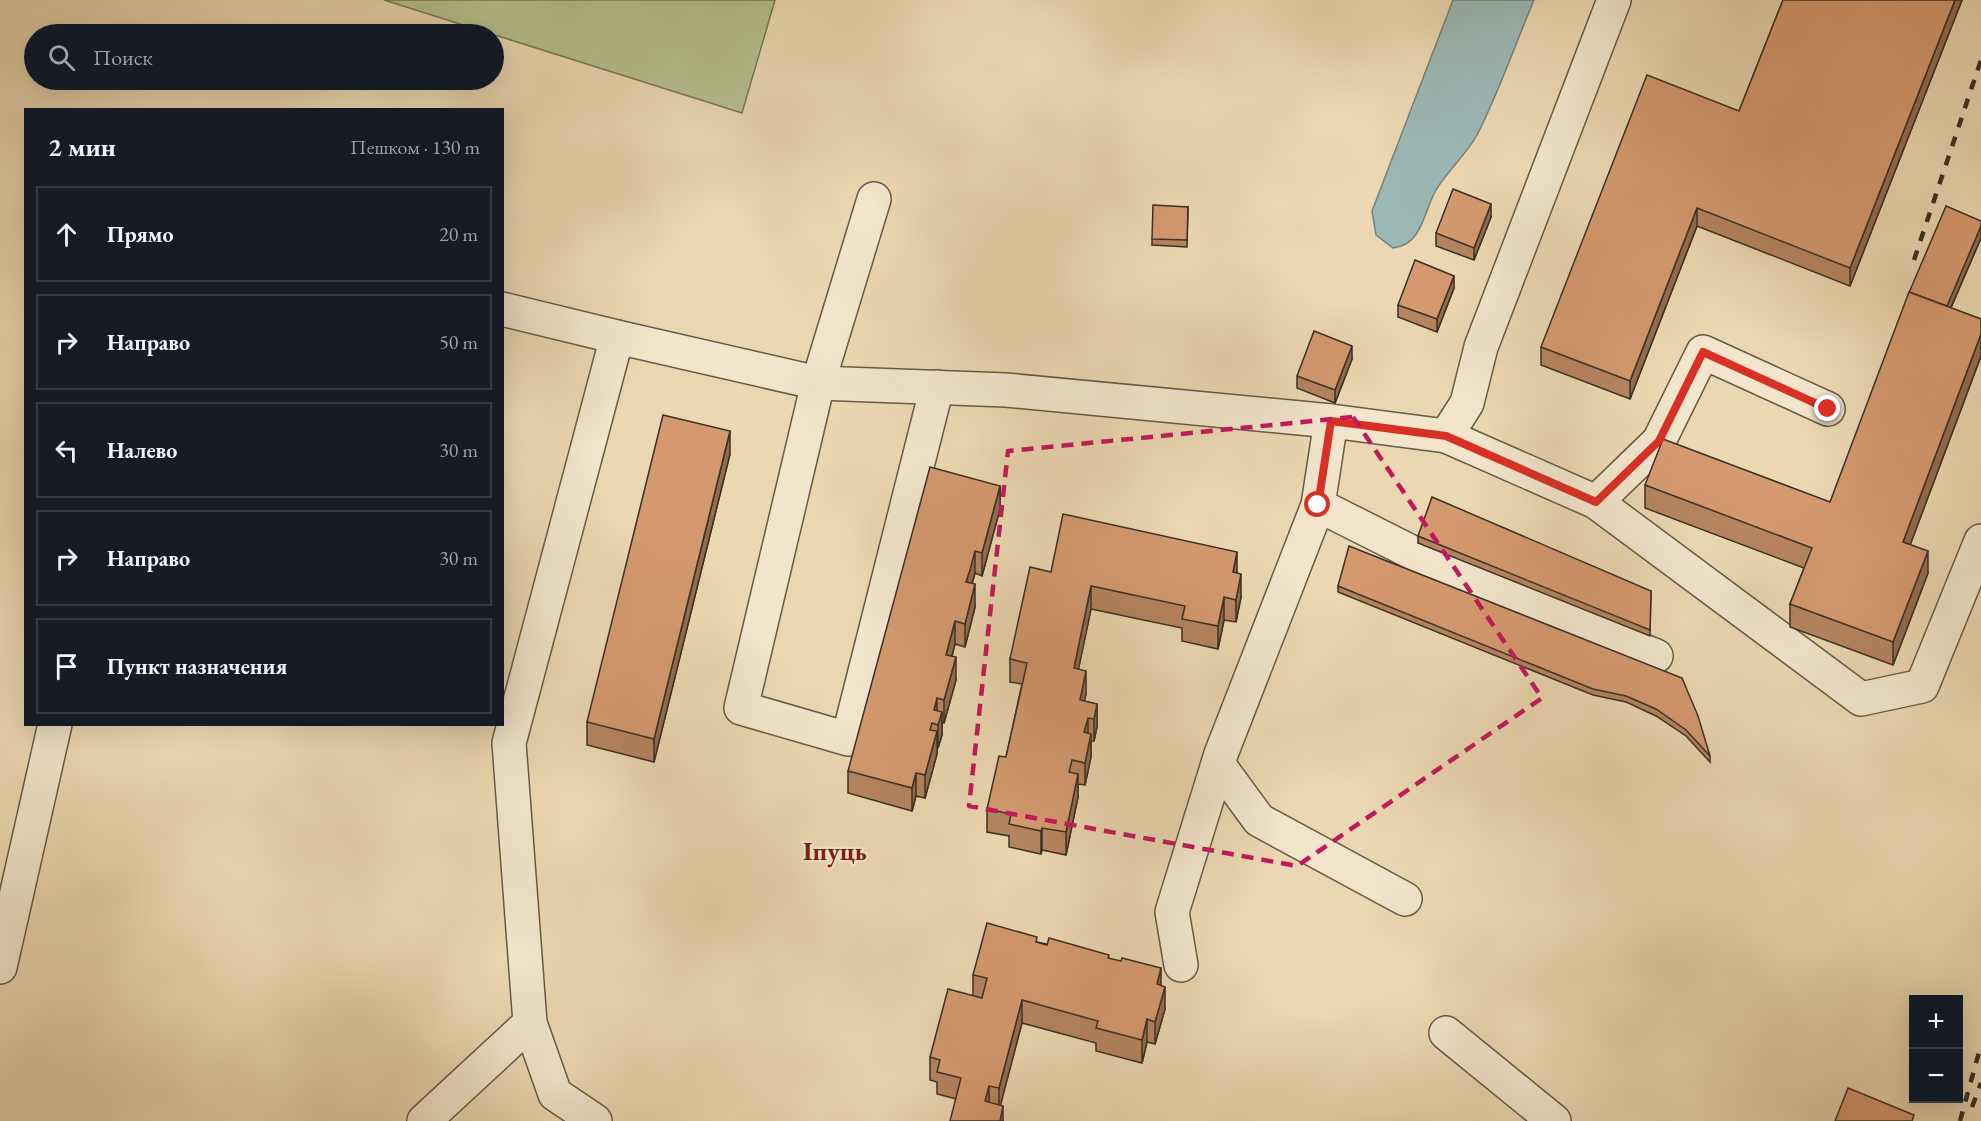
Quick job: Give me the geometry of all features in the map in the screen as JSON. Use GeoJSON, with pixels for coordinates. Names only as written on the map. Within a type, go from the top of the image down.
{"type":"FeatureCollection","features":[{"type":"Feature","properties":{"kind":"street"},"geometry":{"type":"LineString","coordinates":[[1446,436],[1467,404],[1481,347],[1614,0]]}},
{"type":"Feature","properties":{"kind":"street"},"geometry":{"type":"LineString","coordinates":[[874,199],[818,383],[741,708],[848,739],[937,387]]}},
{"type":"Feature","properties":{"kind":"street"},"geometry":{"type":"LineString","coordinates":[[504,309],[818,383],[1006,390],[1331,421],[1446,436],[1596,502],[1861,699],[1922,686],[1981,541]]}},
{"type":"Feature","properties":{"kind":"street"},"geometry":{"type":"LineString","coordinates":[[595,1121],[555,1094],[530,1023],[508,743],[616,337]]}},
{"type":"Feature","properties":{"kind":"street"},"geometry":{"type":"LineString","coordinates":[[1596,502],[1659,441],[1703,352],[1828,409]]}},
{"type":"Feature","properties":{"kind":"street"},"geometry":{"type":"LineString","coordinates":[[1181,965],[1172,912],[1218,764],[1318,505],[1331,421]]}},
{"type":"Feature","properties":{"kind":"street"},"geometry":{"type":"LineString","coordinates":[[1318,505],[1455,574],[1656,656]]}},
{"type":"Feature","properties":{"kind":"street"},"geometry":{"type":"LineString","coordinates":[[0,967],[55,726]]}},
{"type":"Feature","properties":{"kind":"street"},"geometry":{"type":"LineString","coordinates":[[1218,764],[1259,820],[1405,899]]}},
{"type":"Feature","properties":{"kind":"street"},"geometry":{"type":"LineString","coordinates":[[424,1121],[530,1023]]}},
{"type":"Feature","properties":{"kind":"street"},"geometry":{"type":"LineString","coordinates":[[1446,1033],[1554,1121]]}},
{"type":"Feature","properties":{"kind":"highlighted area"},"geometry":{"type":"Polygon","coordinates":[[[1353,417],[1542,698],[1297,866],[969,806],[1008,451],[1353,417]]]}},
{"type":"Feature","properties":{"kind":"green space"},"geometry":{"type":"Polygon","coordinates":[[[384,0],[775,0],[742,113],[504,38],[504,24],[460,24],[384,0]]]}},
{"type":"Feature","properties":{"kind":"water"},"geometry":{"type":"Polygon","coordinates":[[[1453,0],[1534,0],[1477,135],[1436,190],[1416,234],[1403,245],[1393,248],[1376,235],[1372,211],[1453,0]]]}},
{"type":"Feature","properties":{"kind":"building"},"geometry":{"type":"Polygon","coordinates":[[[1783,0],[1955,0],[1850,268],[1697,208],[1630,381],[1541,347],[1647,75],[1739,111],[1783,0]]]}},
{"type":"Feature","properties":{"kind":"building"},"geometry":{"type":"Polygon","coordinates":[[[1453,189],[1491,204],[1474,248],[1436,233],[1453,189]]]}},
{"type":"Feature","properties":{"kind":"building"},"geometry":{"type":"Polygon","coordinates":[[[1153,205],[1188,207],[1187,240],[1152,239],[1153,205]]]}},
{"type":"Feature","properties":{"kind":"building"},"geometry":{"type":"Polygon","coordinates":[[[1946,206],[1981,221],[1981,226],[1947,306],[1909,292],[1946,206]]]}},
{"type":"Feature","properties":{"kind":"building"},"geometry":{"type":"Polygon","coordinates":[[[1415,260],[1454,276],[1437,319],[1398,305],[1415,260]]]}},
{"type":"Feature","properties":{"kind":"building"},"geometry":{"type":"Polygon","coordinates":[[[1909,292],[1981,319],[1981,334],[1903,542],[1928,551],[1893,642],[1790,604],[1812,548],[1645,485],[1663,439],[1830,502],[1909,292]]]}},
{"type":"Feature","properties":{"kind":"building"},"geometry":{"type":"Polygon","coordinates":[[[1314,331],[1352,346],[1335,390],[1297,376],[1314,331]]]}},
{"type":"Feature","properties":{"kind":"building"},"geometry":{"type":"Polygon","coordinates":[[[663,415],[730,431],[654,739],[587,722],[663,415]]]}},
{"type":"Feature","properties":{"kind":"building"},"geometry":{"type":"Polygon","coordinates":[[[930,467],[1000,486],[982,553],[975,551],[966,582],[975,584],[965,624],[955,621],[946,655],[956,657],[944,700],[937,698],[934,710],[942,712],[938,725],[932,723],[930,730],[937,731],[925,775],[916,773],[912,788],[848,771],[930,467]]]}},
{"type":"Feature","properties":{"kind":"building"},"geometry":{"type":"Polygon","coordinates":[[[1432,497],[1651,591],[1650,630],[1418,536],[1432,497]]]}},
{"type":"Feature","properties":{"kind":"building"},"geometry":{"type":"Polygon","coordinates":[[[1063,514],[1237,552],[1233,572],[1241,574],[1236,600],[1224,597],[1218,626],[1182,619],[1185,606],[1091,586],[1074,668],[1086,671],[1080,700],[1097,704],[1094,719],[1088,718],[1084,732],[1091,734],[1085,763],[1072,760],[1069,772],[1078,774],[1066,832],[1042,828],[1041,831],[1009,824],[1011,814],[987,809],[999,756],[1006,757],[1027,663],[1010,659],[1030,567],[1051,572],[1063,514]]]}},
{"type":"Feature","properties":{"kind":"building"},"geometry":{"type":"Polygon","coordinates":[[[1349,546],[1682,678],[1698,716],[1710,756],[1686,730],[1656,709],[1626,696],[1593,689],[1338,586],[1349,546]]]}},
{"type":"Feature","properties":{"kind":"building"},"geometry":{"type":"Polygon","coordinates":[[[987,923],[1037,937],[1036,942],[1047,945],[1049,938],[1109,955],[1108,958],[1121,961],[1122,958],[1161,968],[1157,984],[1165,987],[1155,1022],[1147,1019],[1142,1040],[1096,1028],[1098,1021],[1022,1000],[999,1088],[989,1086],[985,1101],[1003,1106],[1000,1121],[950,1121],[961,1078],[937,1072],[940,1060],[930,1057],[948,989],[982,998],[987,978],[973,975],[987,923]]]}},
{"type":"Feature","properties":{"kind":"building"},"geometry":{"type":"Polygon","coordinates":[[[1848,1088],[1914,1115],[1912,1121],[1835,1121],[1848,1088]]]}},
{"type":"Feature","properties":{"kind":"railway"},"geometry":{"type":"LineString","coordinates":[[1914,260],[1981,60]]}},
{"type":"Feature","properties":{"kind":"railway"},"geometry":{"type":"LineString","coordinates":[[1960,1121],[1981,1045]]}},
{"type":"Feature","properties":{"kind":"railway"},"geometry":{"type":"LineString","coordinates":[[1972,1107],[1981,1083]]}},
{"type":"Feature","properties":{"kind":"district","name":"Іпуць"},"geometry":{"type":"Point","coordinates":[835,851]}},
{"type":"Feature","properties":{"kind":"route"},"geometry":{"type":"LineString","coordinates":[[1318,505],[1331,421],[1446,436],[1596,502],[1659,441],[1703,352],[1828,409]]}}]}
